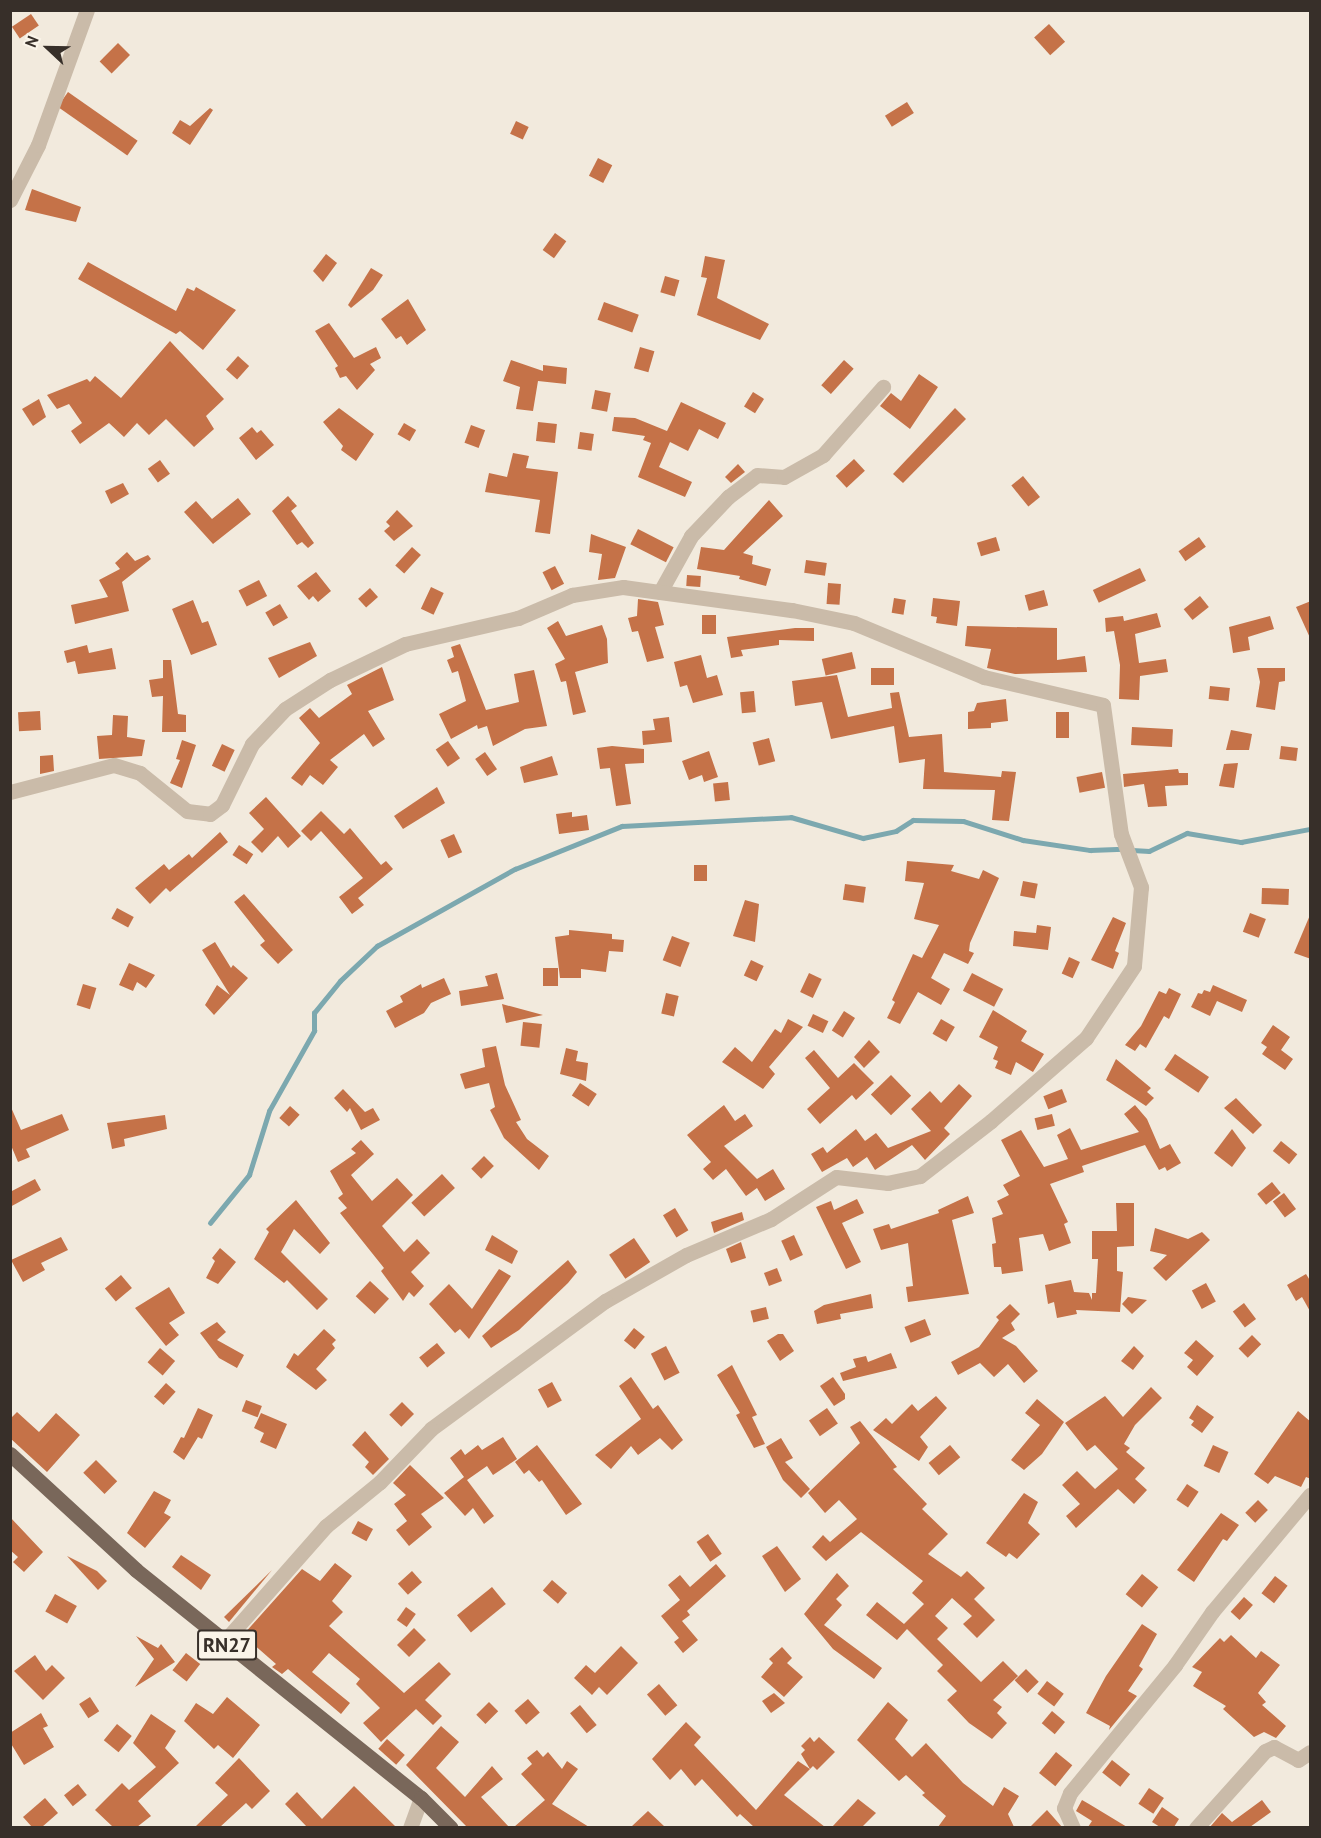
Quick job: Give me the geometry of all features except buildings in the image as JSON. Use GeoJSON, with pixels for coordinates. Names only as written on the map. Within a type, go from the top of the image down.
{"type":"FeatureCollection","features":[{"type":"Feature","properties":{"kind":"main road","name":"RN27"},"geometry":{"type":"LineString","coordinates":[[10,1454],[136,1570],[421,1798],[451,1827]]}},
{"type":"Feature","properties":{"kind":"street"},"geometry":{"type":"LineString","coordinates":[[10,200],[38,145],[87,10]]}},
{"type":"Feature","properties":{"kind":"street"},"geometry":{"type":"LineString","coordinates":[[660,592],[691,536],[728,497],[757,475],[784,477],[823,455],[883,387]]}},
{"type":"Feature","properties":{"kind":"street"},"geometry":{"type":"LineString","coordinates":[[10,792],[114,765],[140,773],[187,811],[210,814],[222,805],[252,744],[285,709],[330,680],[405,644],[518,618],[572,595],[623,587],[854,623],[984,677],[1103,705],[1121,834],[1141,887],[1134,966],[1086,1038],[991,1121],[920,1176],[888,1183],[836,1178],[771,1219],[686,1255],[630,1284],[431,1429],[380,1482],[326,1526],[224,1642]]}},
{"type":"Feature","properties":{"kind":"street"},"geometry":{"type":"LineString","coordinates":[[1073,1827],[1064,1808],[1070,1792],[1175,1665],[1212,1612],[1311,1495]]}},
{"type":"Feature","properties":{"kind":"street"},"geometry":{"type":"LineString","coordinates":[[1196,1827],[1265,1751],[1274,1747],[1298,1760],[1311,1752]]}},
{"type":"Feature","properties":{"kind":"street"},"geometry":{"type":"LineString","coordinates":[[410,1827],[421,1798]]}},
{"type":"Feature","properties":{"kind":"waterway"},"geometry":{"type":"LineString","coordinates":[[210,1223],[249,1175],[269,1111],[314,1031],[314,1013],[340,981],[377,946],[515,869],[622,826],[791,817],[863,838],[896,831],[913,820],[963,821],[1023,840],[1090,850],[1123,849]]}},
{"type":"Feature","properties":{"kind":"waterway"},"geometry":{"type":"LineString","coordinates":[[1132,850],[1149,851],[1187,833],[1241,842],[1310,829]]}}]}
